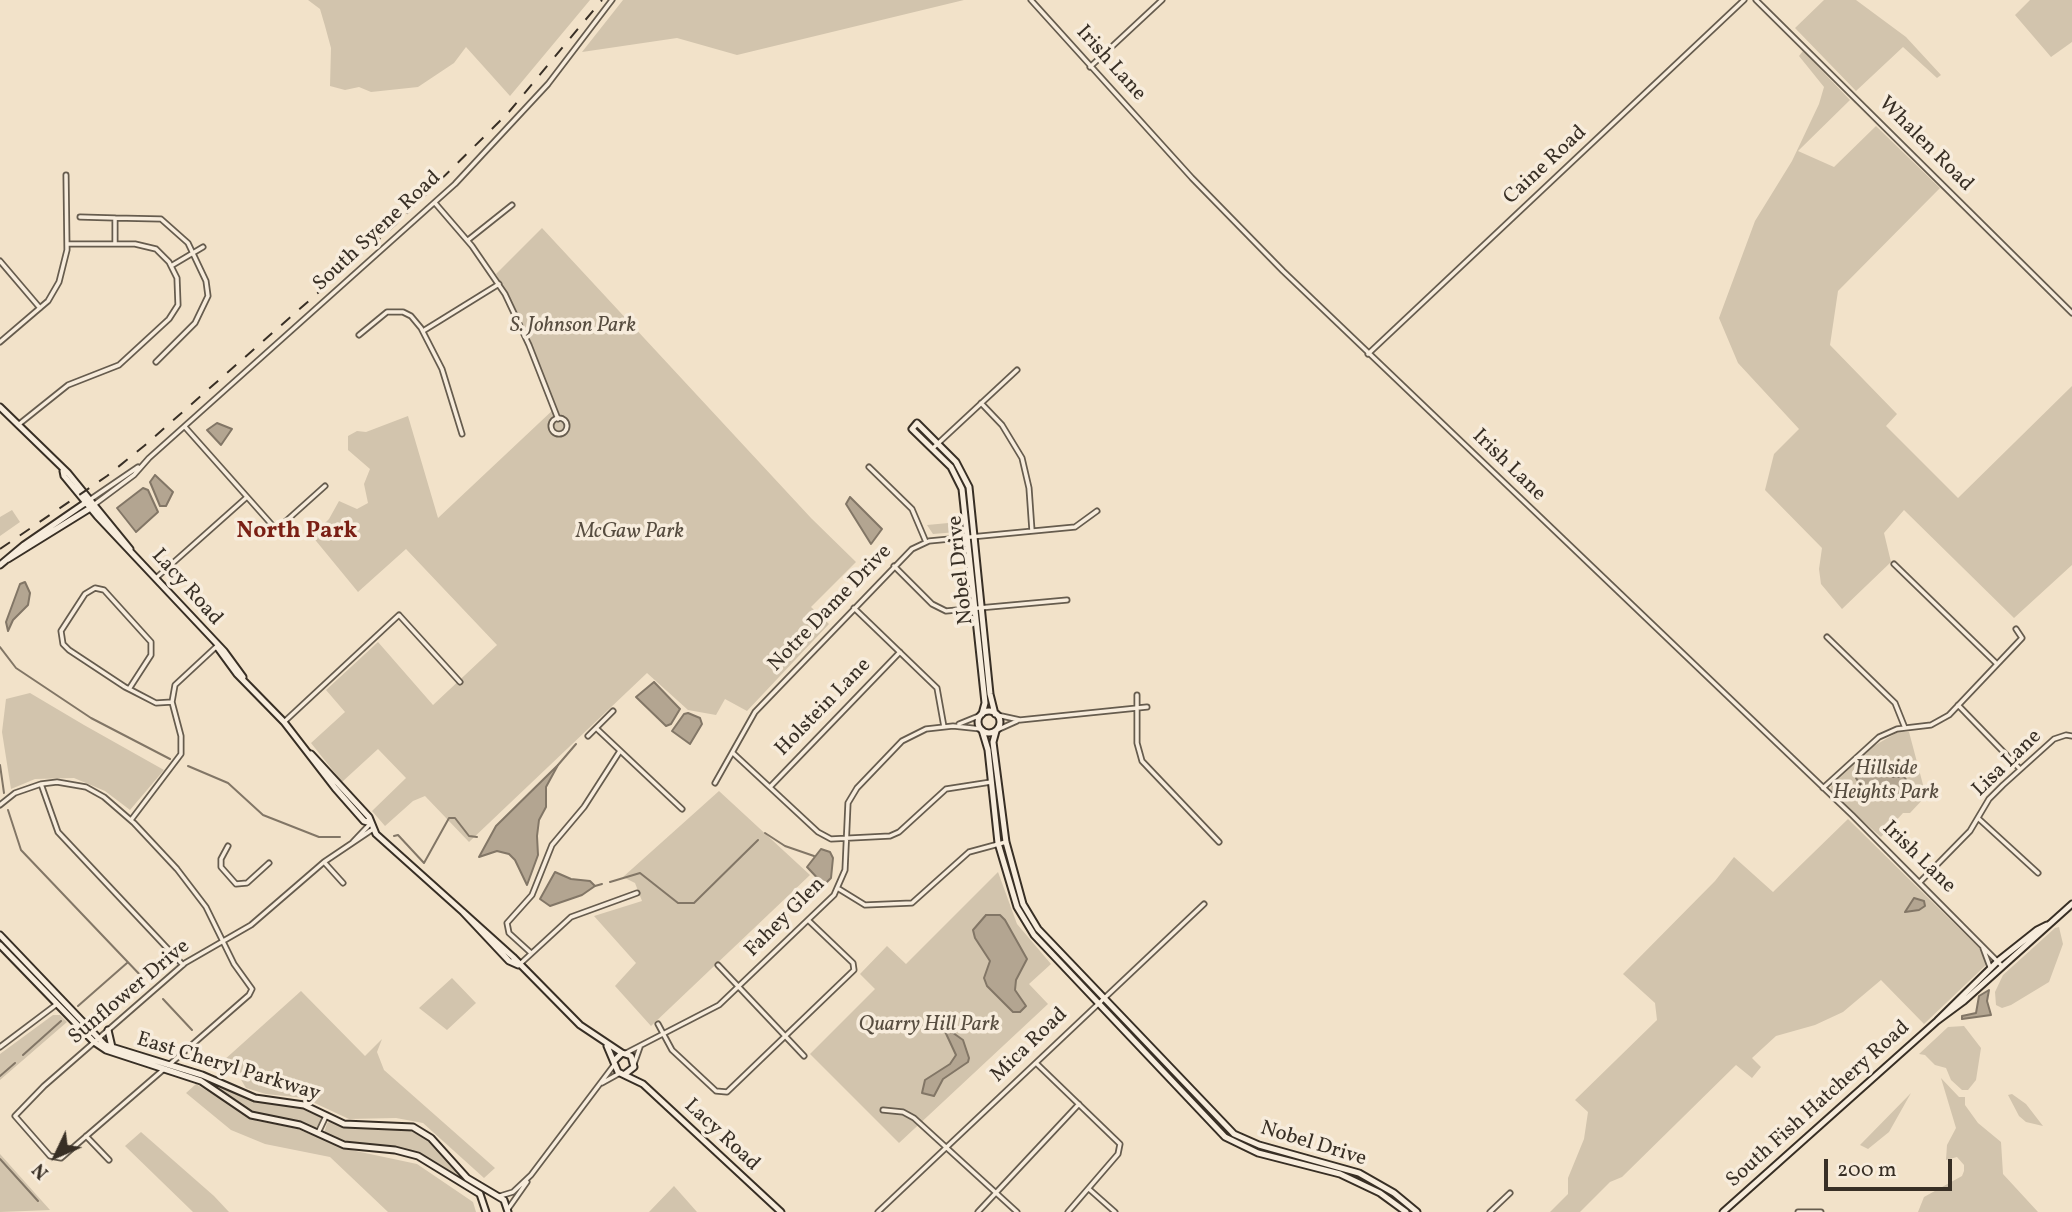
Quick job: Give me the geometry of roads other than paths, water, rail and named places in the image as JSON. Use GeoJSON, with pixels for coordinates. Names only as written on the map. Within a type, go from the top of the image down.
{"type":"FeatureCollection","features":[{"type":"Feature","properties":{"kind":"street","name":"South Syene Road"},"geometry":{"type":"LineString","coordinates":[[3,563],[142,465],[435,203],[532,103],[612,0]]}},
{"type":"Feature","properties":{"kind":"street","name":"Irish Lane"},"geometry":{"type":"LineString","coordinates":[[1031,0],[1208,194],[1368,354],[1823,788],[2001,964]]}},
{"type":"Feature","properties":{"kind":"street"},"geometry":{"type":"LineString","coordinates":[[1090,67],[1162,0]]}},
{"type":"Feature","properties":{"kind":"street","name":"Caine Road"},"geometry":{"type":"LineString","coordinates":[[1368,354],[1744,0]]}},
{"type":"Feature","properties":{"kind":"street","name":"Whalen Road"},"geometry":{"type":"LineString","coordinates":[[1756,0],[2072,313]]}},
{"type":"Feature","properties":{"kind":"street"},"geometry":{"type":"LineString","coordinates":[[0,342],[54,295],[67,244],[66,175]]}},
{"type":"Feature","properties":{"kind":"street"},"geometry":{"type":"LineString","coordinates":[[435,203],[468,240],[499,284],[529,345],[558,419],[567,425],[561,434],[555,433],[551,426],[558,419]]}},
{"type":"Feature","properties":{"kind":"street"},"geometry":{"type":"LineString","coordinates":[[468,240],[512,205]]}},
{"type":"Feature","properties":{"kind":"street"},"geometry":{"type":"LineString","coordinates":[[80,217],[161,219],[182,237],[194,254],[208,290],[206,300],[191,329],[156,362]]}},
{"type":"Feature","properties":{"kind":"street"},"geometry":{"type":"LineString","coordinates":[[115,218],[115,244]]}},
{"type":"Feature","properties":{"kind":"street"},"geometry":{"type":"LineString","coordinates":[[18,425],[68,384],[118,365],[169,319],[178,305],[180,292],[172,266],[161,253],[150,246],[67,244]]}},
{"type":"Feature","properties":{"kind":"street"},"geometry":{"type":"LineString","coordinates":[[172,266],[203,247]]}},
{"type":"Feature","properties":{"kind":"street"},"geometry":{"type":"LineString","coordinates":[[0,261],[40,308]]}},
{"type":"Feature","properties":{"kind":"street"},"geometry":{"type":"LineString","coordinates":[[423,331],[499,284]]}},
{"type":"Feature","properties":{"kind":"street"},"geometry":{"type":"LineString","coordinates":[[359,335],[379,316],[395,310],[411,316],[423,331],[446,378],[462,434]]}},
{"type":"Feature","properties":{"kind":"street"},"geometry":{"type":"LineString","coordinates":[[932,449],[1017,370]]}},
{"type":"Feature","properties":{"kind":"street"},"geometry":{"type":"LineString","coordinates":[[981,403],[1010,436],[1022,458],[1028,479],[1032,531]]}},
{"type":"Feature","properties":{"kind":"street","name":"Lacy Road"},"geometry":{"type":"LineString","coordinates":[[0,407],[63,471],[64,476],[91,503],[217,647],[237,674],[243,677],[369,817],[372,826],[513,957],[580,1025],[605,1044],[624,1053],[634,1065],[641,1083]]}},
{"type":"Feature","properties":{"kind":"street","name":"Nobel Drive"},"geometry":{"type":"LineString","coordinates":[[1101,1001],[1030,931],[1013,897],[998,843],[988,750],[978,720],[985,703],[967,538],[966,488],[951,467],[912,429],[918,423],[963,471],[975,537],[990,694],[1000,723],[993,741],[1006,842],[1023,904],[1036,926],[1216,1128],[1238,1145],[1340,1174],[1380,1193],[1405,1212]]}},
{"type":"Feature","properties":{"kind":"street"},"geometry":{"type":"LineString","coordinates":[[184,426],[281,535]]}},
{"type":"Feature","properties":{"kind":"street"},"geometry":{"type":"LineString","coordinates":[[869,467],[912,509],[926,542],[1075,527],[1097,511]]}},
{"type":"Feature","properties":{"kind":"street"},"geometry":{"type":"LineString","coordinates":[[276,530],[325,486]]}},
{"type":"Feature","properties":{"kind":"street"},"geometry":{"type":"LineString","coordinates":[[156,578],[247,497]]}},
{"type":"Feature","properties":{"kind":"street","name":"Notre Dame Drive"},"geometry":{"type":"LineString","coordinates":[[715,783],[755,712],[894,566],[912,549],[926,542]]}},
{"type":"Feature","properties":{"kind":"street"},"geometry":{"type":"LineString","coordinates":[[1894,564],[1997,664]]}},
{"type":"Feature","properties":{"kind":"street"},"geometry":{"type":"LineString","coordinates":[[894,566],[936,607],[949,611],[1067,600]]}},
{"type":"Feature","properties":{"kind":"street"},"geometry":{"type":"LineString","coordinates":[[128,689],[151,655],[151,642],[104,590],[95,588],[85,594],[61,631],[63,644],[128,689],[156,703],[172,702]]}},
{"type":"Feature","properties":{"kind":"street"},"geometry":{"type":"LineString","coordinates":[[854,608],[939,692],[944,727]]}},
{"type":"Feature","properties":{"kind":"street"},"geometry":{"type":"LineString","coordinates":[[284,722],[399,615],[460,682]]}},
{"type":"Feature","properties":{"kind":"street"},"geometry":{"type":"LineString","coordinates":[[1823,788],[1879,737],[1938,722],[1958,705],[2022,638],[2016,629]]}},
{"type":"Feature","properties":{"kind":"street"},"geometry":{"type":"LineString","coordinates":[[1827,637],[1895,703],[1906,728]]}},
{"type":"Feature","properties":{"kind":"street"},"geometry":{"type":"LineString","coordinates":[[131,820],[181,754],[181,736],[172,702],[178,681],[217,647]]}},
{"type":"Feature","properties":{"kind":"street","name":"Nobel Drive"},"geometry":{"type":"LineString","coordinates":[[978,650],[986,649]]}},
{"type":"Feature","properties":{"kind":"street","name":"Holstein Lane"},"geometry":{"type":"LineString","coordinates":[[770,787],[900,652]]}},
{"type":"Feature","properties":{"kind":"street"},"geometry":{"type":"LineString","coordinates":[[1137,695],[1137,743],[1142,761],[1219,842]]}},
{"type":"Feature","properties":{"kind":"street"},"geometry":{"type":"LineString","coordinates":[[1958,705],[2020,769]]}},
{"type":"Feature","properties":{"kind":"street"},"geometry":{"type":"LineString","coordinates":[[1020,720],[1147,707]]}},
{"type":"Feature","properties":{"kind":"street"},"geometry":{"type":"LineString","coordinates":[[588,736],[613,711]]}},
{"type":"Feature","properties":{"kind":"street","name":"Fahey Glen"},"geometry":{"type":"LineString","coordinates":[[953,726],[982,714],[996,714],[1020,720]]}},
{"type":"Feature","properties":{"kind":"street","name":"Fahey Glen"},"geometry":{"type":"LineString","coordinates":[[624,1053],[709,1011],[739,987],[839,889],[845,870],[846,810],[857,788],[902,741],[920,730],[953,726],[990,733],[1020,720]]}},
{"type":"Feature","properties":{"kind":"street"},"geometry":{"type":"LineString","coordinates":[[596,728],[682,808]]}},
{"type":"Feature","properties":{"kind":"street","name":"Lisa Lane"},"geometry":{"type":"LineString","coordinates":[[1920,882],[1979,819],[1989,799],[2020,769],[2047,744],[2066,735],[2072,736]]}},
{"type":"Feature","properties":{"kind":"street"},"geometry":{"type":"LineString","coordinates":[[531,953],[509,933],[507,923],[532,895],[552,845],[584,807],[620,751]]}},
{"type":"Feature","properties":{"kind":"street"},"geometry":{"type":"LineString","coordinates":[[732,752],[818,832],[831,839],[895,834],[946,789],[991,782]]}},
{"type":"Feature","properties":{"kind":"street"},"geometry":{"type":"LineString","coordinates":[[0,805],[15,793],[41,784],[57,782],[86,787],[104,797],[131,820],[188,882],[206,907],[223,942],[252,989],[249,995],[86,1136],[108,1160]]}},
{"type":"Feature","properties":{"kind":"street"},"geometry":{"type":"LineString","coordinates":[[41,784],[58,832],[183,965]]}},
{"type":"Feature","properties":{"kind":"street"},"geometry":{"type":"LineString","coordinates":[[1979,819],[2038,873]]}},
{"type":"Feature","properties":{"kind":"street","name":"Sunflower Drive"},"geometry":{"type":"LineString","coordinates":[[86,1136],[61,1158],[55,1158],[15,1116],[17,1111],[183,965],[251,925],[324,862],[353,843],[372,826]]}},
{"type":"Feature","properties":{"kind":"street"},"geometry":{"type":"LineString","coordinates":[[839,889],[865,905],[912,903],[969,852],[1006,842]]}},
{"type":"Feature","properties":{"kind":"street"},"geometry":{"type":"LineString","coordinates":[[228,846],[221,863],[236,884],[247,883],[269,863]]}},
{"type":"Feature","properties":{"kind":"street"},"geometry":{"type":"LineString","coordinates":[[324,862],[343,883]]}},
{"type":"Feature","properties":{"kind":"street"},"geometry":{"type":"LineString","coordinates":[[518,965],[571,917],[637,893]]}},
{"type":"Feature","properties":{"kind":"street","name":"Mica Road"},"geometry":{"type":"LineString","coordinates":[[878,1212],[1204,904]]}},
{"type":"Feature","properties":{"kind":"street","name":"South Fish Hatchery Road"},"geometry":{"type":"LineString","coordinates":[[1723,1212],[2036,930],[2047,925],[2072,904]]}},
{"type":"Feature","properties":{"kind":"street"},"geometry":{"type":"LineString","coordinates":[[658,1024],[672,1050],[721,1093],[727,1092],[852,974],[854,967],[808,920]]}},
{"type":"Feature","properties":{"kind":"street"},"geometry":{"type":"LineString","coordinates":[[1030,931],[1036,926]]}},
{"type":"Feature","properties":{"kind":"street","name":"East Cheryl Parkway"},"geometry":{"type":"LineString","coordinates":[[0,935],[96,1041],[116,1055],[202,1075],[243,1094],[304,1105],[351,1126],[398,1125],[420,1130],[435,1142],[467,1178],[497,1196]]}},
{"type":"Feature","properties":{"kind":"street","name":"Irish Lane"},"geometry":{"type":"LineString","coordinates":[[1978,940],[1988,958],[1988,972]]}},
{"type":"Feature","properties":{"kind":"street","name":"East Cheryl Parkway"},"geometry":{"type":"LineString","coordinates":[[0,945],[59,1002]]}},
{"type":"Feature","properties":{"kind":"street","name":"South Fish Hatchery Road"},"geometry":{"type":"LineString","coordinates":[[1937,1021],[1988,972],[2001,964]]}},
{"type":"Feature","properties":{"kind":"street"},"geometry":{"type":"LineString","coordinates":[[718,965],[804,1056]]}},
{"type":"Feature","properties":{"kind":"street"},"geometry":{"type":"LineString","coordinates":[[1,1046],[59,1002]]}},
{"type":"Feature","properties":{"kind":"street"},"geometry":{"type":"LineString","coordinates":[[108,1030],[114,1049]]}},
{"type":"Feature","properties":{"kind":"street","name":"East Cheryl Parkway"},"geometry":{"type":"LineString","coordinates":[[96,1041],[201,1081],[251,1115],[300,1125],[344,1145],[395,1150],[418,1156],[475,1189],[482,1196],[486,1210]]}},
{"type":"Feature","properties":{"kind":"street","name":"Lacy Road"},"geometry":{"type":"LineString","coordinates":[[605,1044],[614,1063],[623,1073],[641,1083],[781,1212]]}},
{"type":"Feature","properties":{"kind":"street","name":"Nobel Drive"},"geometry":{"type":"LineString","coordinates":[[1143,1046],[1234,1134],[1259,1145],[1359,1173],[1394,1193],[1417,1212]]}},
{"type":"Feature","properties":{"kind":"street"},"geometry":{"type":"LineString","coordinates":[[601,1084],[634,1065],[640,1047]]}},
{"type":"Feature","properties":{"kind":"street"},"geometry":{"type":"LineString","coordinates":[[497,1196],[507,1211],[531,1175],[624,1053]]}},
{"type":"Feature","properties":{"kind":"street"},"geometry":{"type":"LineString","coordinates":[[1036,1063],[1119,1142],[1121,1148],[1068,1212]]}},
{"type":"Feature","properties":{"kind":"street"},"geometry":{"type":"LineString","coordinates":[[978,1212],[1079,1104]]}},
{"type":"Feature","properties":{"kind":"street"},"geometry":{"type":"LineString","coordinates":[[883,1111],[903,1112],[914,1118],[1017,1212]]}},
{"type":"Feature","properties":{"kind":"street","name":"East Cheryl Parkway"},"geometry":{"type":"LineString","coordinates":[[318,1133],[327,1116]]}},
{"type":"Feature","properties":{"kind":"street"},"geometry":{"type":"LineString","coordinates":[[486,1210],[488,1200],[513,1192],[531,1175]]}},
{"type":"Feature","properties":{"kind":"street"},"geometry":{"type":"LineString","coordinates":[[1089,1189],[1115,1212]]}},
{"type":"Feature","properties":{"kind":"street"},"geometry":{"type":"LineString","coordinates":[[1490,1212],[1510,1193]]}},
{"type":"Feature","properties":{"kind":"street"},"geometry":{"type":"LineString","coordinates":[[1798,1212],[1819,1212]]}},
{"type":"Feature","properties":{"kind":"waterway"},"geometry":{"type":"LineString","coordinates":[[0,647],[16,668],[91,718],[170,759]]}},
{"type":"Feature","properties":{"kind":"waterway"},"geometry":{"type":"LineString","coordinates":[[558,765],[576,744]]}},
{"type":"Feature","properties":{"kind":"waterway"},"geometry":{"type":"LineString","coordinates":[[0,765],[4,793]]}},
{"type":"Feature","properties":{"kind":"waterway"},"geometry":{"type":"LineString","coordinates":[[188,766],[228,783],[263,815],[319,837],[340,837]]}},
{"type":"Feature","properties":{"kind":"waterway"},"geometry":{"type":"LineString","coordinates":[[8,810],[21,850],[143,978]]}},
{"type":"Feature","properties":{"kind":"waterway"},"geometry":{"type":"LineString","coordinates":[[394,836],[398,835],[424,863],[449,818],[455,818],[469,836],[477,837]]}},
{"type":"Feature","properties":{"kind":"waterway"},"geometry":{"type":"LineString","coordinates":[[765,833],[785,846],[814,856]]}},
{"type":"Feature","properties":{"kind":"waterway"},"geometry":{"type":"LineString","coordinates":[[610,882],[640,873],[678,903],[694,903],[758,840]]}},
{"type":"Feature","properties":{"kind":"waterway"},"geometry":{"type":"LineString","coordinates":[[595,886],[602,884]]}},
{"type":"Feature","properties":{"kind":"waterway"},"geometry":{"type":"LineString","coordinates":[[78,1006],[127,963]]}},
{"type":"Feature","properties":{"kind":"waterway"},"geometry":{"type":"LineString","coordinates":[[163,999],[192,1030]]}},
{"type":"Feature","properties":{"kind":"waterway"},"geometry":{"type":"LineString","coordinates":[[23,1055],[61,1021]]}},
{"type":"Feature","properties":{"kind":"waterway"},"geometry":{"type":"LineString","coordinates":[[0,1076],[15,1063]]}},
{"type":"Feature","properties":{"kind":"waterway"},"geometry":{"type":"LineString","coordinates":[[0,1159],[38,1201]]}},
{"type":"Feature","properties":{"kind":"railway"},"geometry":{"type":"LineString","coordinates":[[0,549],[107,476],[144,446],[395,225],[508,113],[602,0]]}},
{"type":"Feature","properties":{"kind":"district","name":"North Park"},"geometry":{"type":"Point","coordinates":[297,533]}},
{"type":"Feature","properties":{"kind":"park label","name":"S. Johnson Park"},"geometry":{"type":"Point","coordinates":[573,327]}},
{"type":"Feature","properties":{"kind":"park label","name":"McGaw Park"},"geometry":{"type":"Point","coordinates":[630,533]}},
{"type":"Feature","properties":{"kind":"park label","name":"Hillside Heights Park"},"geometry":{"type":"Point","coordinates":[1886,782]}},
{"type":"Feature","properties":{"kind":"park label","name":"Quarry Hill Park"},"geometry":{"type":"Point","coordinates":[929,1026]}}]}
